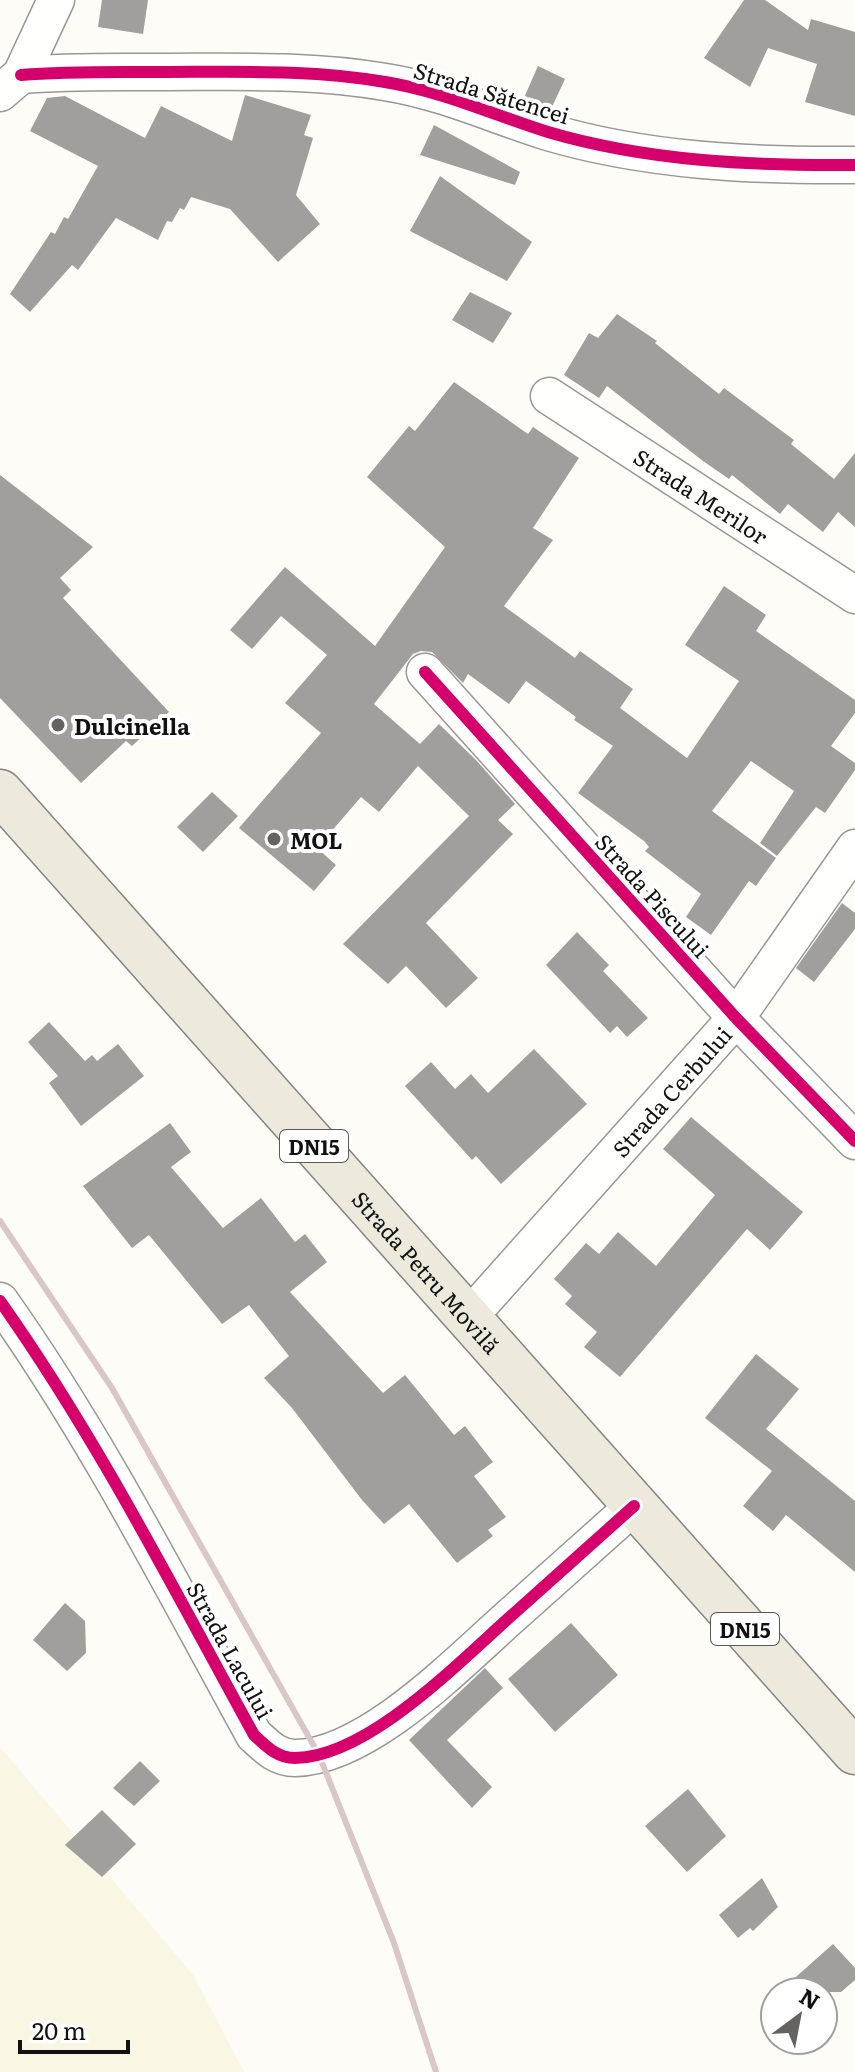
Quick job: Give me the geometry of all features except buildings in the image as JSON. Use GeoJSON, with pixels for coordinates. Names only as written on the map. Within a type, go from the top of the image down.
{"type":"FeatureCollection","features":[{"type":"Feature","properties":{"kind":"main road","name":"Strada Petru Movilă"},"geometry":{"type":"LineString","coordinates":[[0,792],[855,1752]]}},
{"type":"Feature","properties":{"kind":"street"},"geometry":{"type":"LineString","coordinates":[[11,84],[56,0]]}},
{"type":"Feature","properties":{"kind":"street","name":"Strada Sătencei"},"geometry":{"type":"LineString","coordinates":[[11,84],[86,70],[227,71],[386,82],[449,98],[550,132],[623,148],[689,158],[782,166],[855,165]]}},
{"type":"Feature","properties":{"kind":"street","name":"Strada Merilor"},"geometry":{"type":"LineString","coordinates":[[549,396],[855,595]]}},
{"type":"Feature","properties":{"kind":"street","name":"Strada Piscului"},"geometry":{"type":"LineString","coordinates":[[425,672],[736,1018],[855,1141]]}},
{"type":"Feature","properties":{"kind":"street","name":"Strada Cerbului"},"geometry":{"type":"LineString","coordinates":[[467,1319],[736,1018],[855,848]]}},
{"type":"Feature","properties":{"kind":"street","name":"Strada Lacului"},"geometry":{"type":"LineString","coordinates":[[0,1301],[43,1361],[107,1467],[254,1735],[274,1753],[293,1758],[319,1755],[359,1738],[389,1719],[427,1690],[634,1506]]}},
{"type":"Feature","properties":{"kind":"shaded area"},"geometry":{"type":"Polygon","coordinates":[[[0,1747],[194,1976],[244,2072],[0,2072],[0,1747]]]}},
{"type":"Feature","properties":{"kind":"railway"},"geometry":{"type":"LineString","coordinates":[[0,1221],[112,1388],[319,1755],[394,1943],[436,2072]]}},
{"type":"Feature","properties":{"kind":"cycle path"},"geometry":{"type":"LineString","coordinates":[[21,75],[245,72],[357,78],[427,91],[548,132],[623,150],[739,163],[855,165]]}},
{"type":"Feature","properties":{"kind":"cycle path"},"geometry":{"type":"LineString","coordinates":[[425,672],[736,1018],[855,1141]]}},
{"type":"Feature","properties":{"kind":"cycle path"},"geometry":{"type":"LineString","coordinates":[[0,1301],[102,1460],[254,1735],[272,1751],[283,1756],[295,1758],[323,1753],[352,1742],[382,1725],[439,1681],[634,1506]]}},
{"type":"Feature","properties":{"kind":"place","name":"Dulcinella"},"geometry":{"type":"Point","coordinates":[58,725]}},
{"type":"Feature","properties":{"kind":"place","name":"MOL"},"geometry":{"type":"Point","coordinates":[274,839]}}]}
